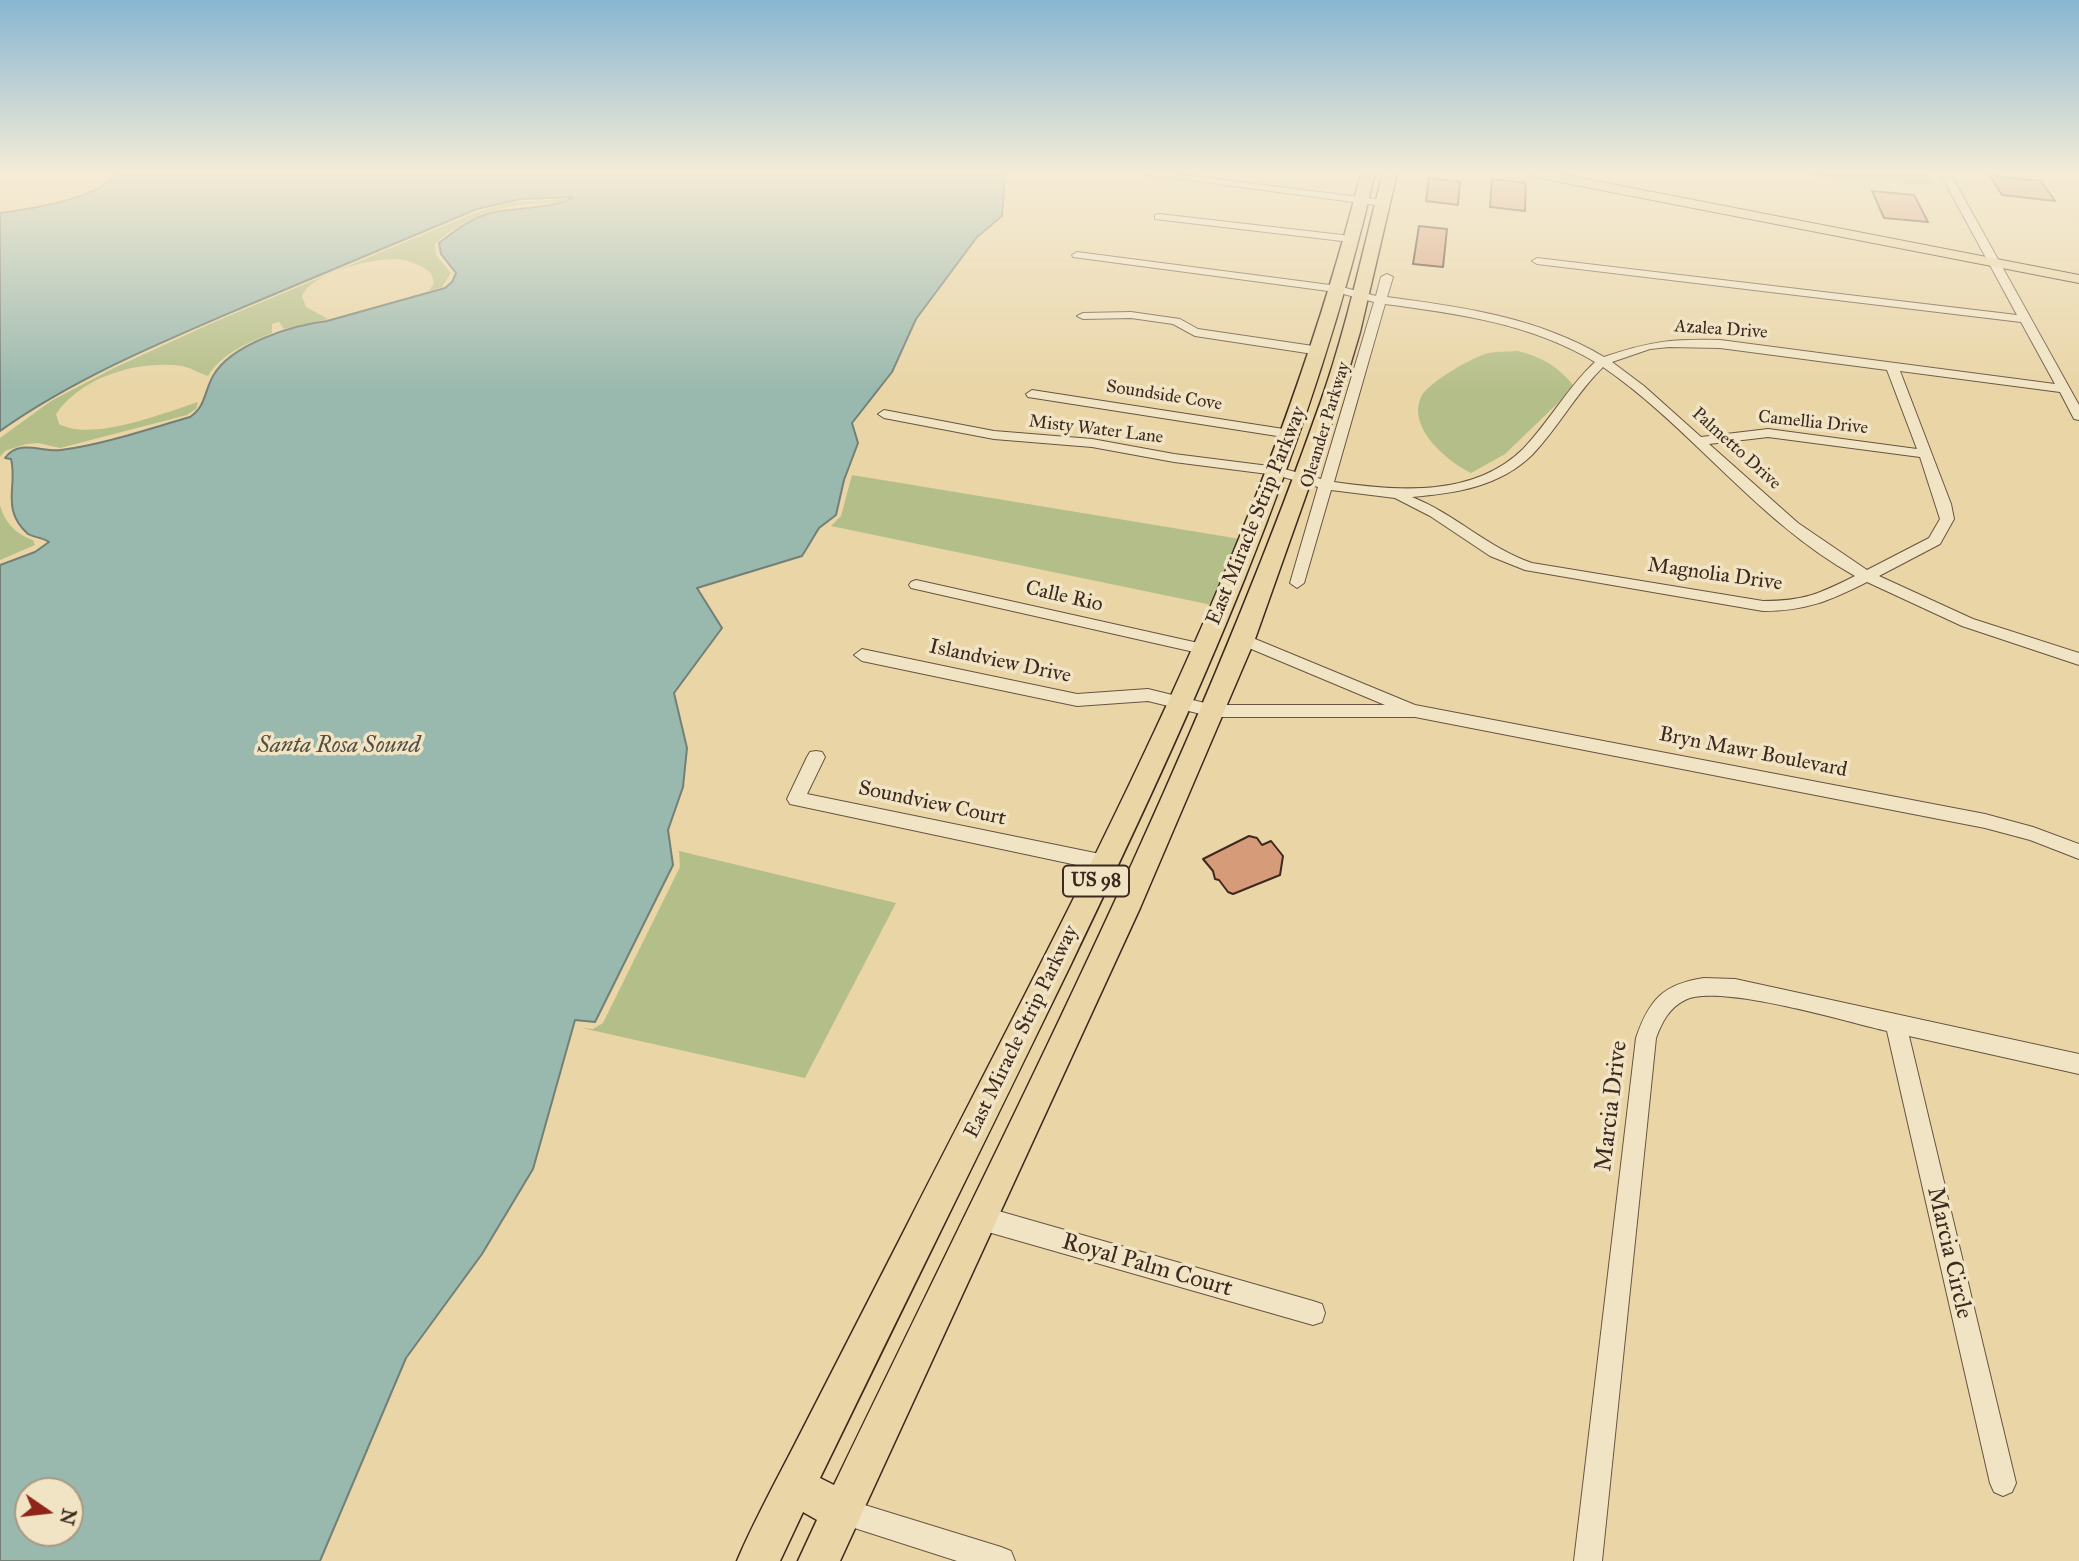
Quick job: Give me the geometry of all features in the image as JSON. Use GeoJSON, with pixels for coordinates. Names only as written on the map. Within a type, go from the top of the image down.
{"type":"FeatureCollection","features":[{"type":"Feature","properties":{"kind":"highway","name":"East Miracle Strip Parkway"},"geometry":{"type":"LineString","coordinates":[[758,1561],[1049,977],[1180,702],[1277,471],[1320,351],[1360,295],[1352,246]]}},
{"type":"Feature","properties":{"kind":"highway","name":"East Miracle Strip Parkway"},"geometry":{"type":"LineString","coordinates":[[819,1561],[1088,990],[1315,482],[1331,399],[1360,295],[1366,246]]}},
{"type":"Feature","properties":{"kind":"highway"},"geometry":{"type":"LineString","coordinates":[[1049,977],[1088,990]]}},
{"type":"Feature","properties":{"kind":"highway"},"geometry":{"type":"LineString","coordinates":[[795,1486],[842,1511]]}},
{"type":"Feature","properties":{"kind":"main road"},"geometry":{"type":"LineString","coordinates":[[1930,246],[2079,270]]}},
{"type":"Feature","properties":{"kind":"main road"},"geometry":{"type":"LineString","coordinates":[[1936,246],[2079,279]]}},
{"type":"Feature","properties":{"kind":"street"},"geometry":{"type":"LineString","coordinates":[[1985,246],[2079,416]]}},
{"type":"Feature","properties":{"kind":"street","name":"Palmetto Drive"},"geometry":{"type":"LineString","coordinates":[[1077,255],[1470,312],[1549,335],[1603,361],[1630,379],[1796,528],[1870,576],[1915,600],[1974,625],[2079,659]]}},
{"type":"Feature","properties":{"kind":"street"},"geometry":{"type":"LineString","coordinates":[[1537,261],[2025,319]]}},
{"type":"Feature","properties":{"kind":"street"},"geometry":{"type":"LineString","coordinates":[[1360,295],[1387,277]]}},
{"type":"Feature","properties":{"kind":"street"},"geometry":{"type":"LineString","coordinates":[[1083,316],[1131,315],[1176,321],[1195,332],[1320,351]]}},
{"type":"Feature","properties":{"kind":"street","name":"Azalea Drive"},"geometry":{"type":"LineString","coordinates":[[1315,482],[1391,494],[1458,488],[1499,474],[1527,452],[1589,374],[1603,361],[1648,346],[1697,342],[2064,389]]}},
{"type":"Feature","properties":{"kind":"street","name":"Magnolia Drive"},"geometry":{"type":"LineString","coordinates":[[1391,494],[1428,508],[1497,556],[1554,572],[1777,606],[1819,600],[1935,541],[1947,519],[1944,504],[1892,366]]}},
{"type":"Feature","properties":{"kind":"street","name":"Soundside Cove"},"geometry":{"type":"LineString","coordinates":[[1032,394],[1290,434]]}},
{"type":"Feature","properties":{"kind":"street","name":"Misty Water Lane"},"geometry":{"type":"LineString","coordinates":[[884,414],[994,435],[1093,443],[1277,471],[1315,482]]}},
{"type":"Feature","properties":{"kind":"street","name":"Camellia Drive"},"geometry":{"type":"LineString","coordinates":[[1698,441],[1768,433],[1925,454]]}},
{"type":"Feature","properties":{"kind":"street","name":"Oleander Parkway"},"geometry":{"type":"LineString","coordinates":[[1297,583],[1315,482]]}},
{"type":"Feature","properties":{"kind":"street","name":"Calle Rio"},"geometry":{"type":"LineString","coordinates":[[916,585],[1203,649]]}},
{"type":"Feature","properties":{"kind":"street","name":"Bryn Mawr Boulevard"},"geometry":{"type":"LineString","coordinates":[[1243,639],[1415,712]]}},
{"type":"Feature","properties":{"kind":"street","name":"Islandview Drive"},"geometry":{"type":"LineString","coordinates":[[862,655],[1077,700],[1148,695],[1213,711]]}},
{"type":"Feature","properties":{"kind":"street","name":"Bryn Mawr Boulevard"},"geometry":{"type":"LineString","coordinates":[[1213,711],[1415,712],[1975,819],[2032,834],[2079,852]]}},
{"type":"Feature","properties":{"kind":"street","name":"Soundview Court"},"geometry":{"type":"LineString","coordinates":[[816,757],[796,799],[1105,863]]}},
{"type":"Feature","properties":{"kind":"street","name":"Marcia Drive"},"geometry":{"type":"LineString","coordinates":[[1588,1561],[1646,1038],[1658,1009],[1668,998],[1683,991],[1711,985],[1735,988],[2079,1064]]}},
{"type":"Feature","properties":{"kind":"street","name":"Marcia Circle"},"geometry":{"type":"LineString","coordinates":[[1896,1023],[2003,1483]]}},
{"type":"Feature","properties":{"kind":"street","name":"Royal Palm Court"},"geometry":{"type":"LineString","coordinates":[[981,1218],[1313,1313]]}},
{"type":"Feature","properties":{"kind":"street"},"geometry":{"type":"LineString","coordinates":[[842,1511],[1001,1561]]}},
{"type":"Feature","properties":{"kind":"green space"},"geometry":{"type":"Polygon","coordinates":[[[396,246],[435,246],[436,255],[451,273],[442,287],[429,291],[434,283],[431,273],[410,262],[385,259],[344,268],[396,246]]]}},
{"type":"Feature","properties":{"kind":"green space"},"geometry":{"type":"Polygon","coordinates":[[[334,272],[317,280],[302,296],[306,307],[328,319],[284,329],[279,322],[272,324],[272,333],[228,355],[208,376],[182,366],[165,365],[113,374],[81,390],[56,414],[59,424],[73,429],[90,430],[148,419],[198,402],[196,409],[187,415],[60,448],[38,443],[26,444],[5,451],[0,457],[0,438],[51,401],[114,368],[334,272]]]}},
{"type":"Feature","properties":{"kind":"green space"},"geometry":{"type":"Polygon","coordinates":[[[1517,351],[1548,363],[1573,385],[1505,454],[1471,473],[1441,452],[1424,432],[1418,409],[1421,397],[1441,378],[1473,359],[1489,353],[1517,351]]]}},
{"type":"Feature","properties":{"kind":"green space"},"geometry":{"type":"Polygon","coordinates":[[[852,475],[1240,539],[1212,605],[831,526],[841,516],[852,475]]]}},
{"type":"Feature","properties":{"kind":"green space"},"geometry":{"type":"Polygon","coordinates":[[[0,505],[12,527],[33,540],[35,545],[0,560],[0,505]]]}},
{"type":"Feature","properties":{"kind":"green space"},"geometry":{"type":"Polygon","coordinates":[[[679,851],[896,903],[805,1078],[582,1028],[593,1029],[603,1023],[680,867],[679,851]]]}},
{"type":"Feature","properties":{"kind":"water","name":"Santa Rosa Sound"},"geometry":{"type":"Polygon","coordinates":[[[0,246],[389,246],[151,347],[58,394],[0,431],[0,246]]]}},
{"type":"Feature","properties":{"kind":"water","name":"Santa Rosa Sound"},"geometry":{"type":"Polygon","coordinates":[[[440,246],[970,246],[916,319],[892,372],[852,423],[858,443],[844,480],[836,515],[819,528],[802,556],[697,588],[722,628],[674,693],[687,748],[683,787],[668,830],[673,865],[595,1022],[575,1020],[533,1169],[482,1254],[406,1358],[320,1561],[0,1561],[0,565],[35,552],[49,542],[28,534],[20,525],[12,506],[11,459],[5,458],[11,452],[24,447],[54,450],[77,447],[190,417],[199,408],[213,376],[234,354],[248,346],[297,327],[445,288],[456,273],[441,254],[440,246]]]}},
{"type":"Feature","properties":{"kind":"building"},"geometry":{"type":"Polygon","coordinates":[[[1416,246],[1445,246],[1443,267],[1413,264],[1416,246]]]}},
{"type":"Feature","properties":{"kind":"building"},"geometry":{"type":"Polygon","coordinates":[[[1249,836],[1257,838],[1262,845],[1271,841],[1283,856],[1280,875],[1233,894],[1215,879],[1213,871],[1203,859],[1249,836]]]}}]}
